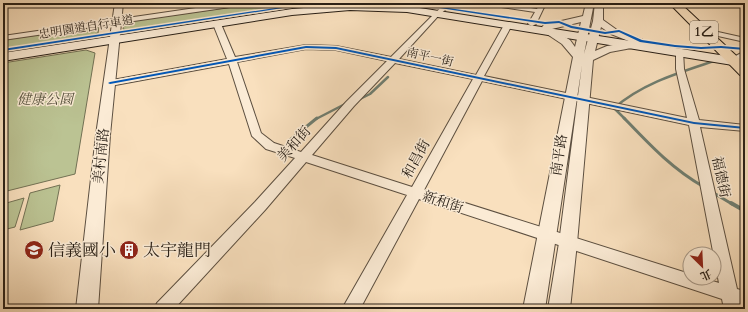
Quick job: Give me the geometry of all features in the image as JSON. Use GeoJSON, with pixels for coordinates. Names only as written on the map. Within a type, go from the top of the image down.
{"type":"FeatureCollection","features":[{"type":"Feature","properties":{"kind":"main road"},"geometry":{"type":"LineString","coordinates":[[3,57],[314,6],[381,3],[444,8],[507,22],[547,28],[590,30],[636,44],[680,52],[741,59]]}},
{"type":"Feature","properties":{"kind":"main road","name":"1乙"},"geometry":{"type":"LineString","coordinates":[[674,3],[741,59]]}},
{"type":"Feature","properties":{"kind":"main road","name":"1乙"},"geometry":{"type":"LineString","coordinates":[[680,3],[741,59],[745,72]]}},
{"type":"Feature","properties":{"kind":"main road"},"geometry":{"type":"LineString","coordinates":[[3,53],[330,8],[444,8]]}},
{"type":"Feature","properties":{"kind":"main road"},"geometry":{"type":"LineString","coordinates":[[507,22],[532,24],[547,28]]}},
{"type":"Feature","properties":{"kind":"main road"},"geometry":{"type":"LineString","coordinates":[[636,44],[741,59]]}},
{"type":"Feature","properties":{"kind":"street","name":"美村南路"},"geometry":{"type":"LineString","coordinates":[[86,309],[119,3]]}},
{"type":"Feature","properties":{"kind":"street"},"geometry":{"type":"LineString","coordinates":[[3,38],[244,3]]}},
{"type":"Feature","properties":{"kind":"street"},"geometry":{"type":"LineString","coordinates":[[487,3],[515,5],[539,11]]}},
{"type":"Feature","properties":{"kind":"street"},"geometry":{"type":"LineString","coordinates":[[532,24],[543,3]]}},
{"type":"Feature","properties":{"kind":"street","name":"南平路"},"geometry":{"type":"LineString","coordinates":[[590,3],[590,30]]}},
{"type":"Feature","properties":{"kind":"street","name":"南平路"},"geometry":{"type":"LineString","coordinates":[[534,309],[548,235],[569,96],[583,57],[599,3]]}},
{"type":"Feature","properties":{"kind":"street","name":"和昌街"},"geometry":{"type":"LineString","coordinates":[[351,309],[479,79],[515,5]]}},
{"type":"Feature","properties":{"kind":"street","name":"美和街"},"geometry":{"type":"LineString","coordinates":[[163,309],[260,206],[350,104],[444,8]]}},
{"type":"Feature","properties":{"kind":"street","name":"新和街"},"geometry":{"type":"LineString","coordinates":[[217,24],[232,60],[256,134],[270,146],[745,299]]}},
{"type":"Feature","properties":{"kind":"street"},"geometry":{"type":"LineString","coordinates":[[547,28],[614,32],[636,44]]}},
{"type":"Feature","properties":{"kind":"street"},"geometry":{"type":"LineString","coordinates":[[547,28],[583,57],[608,49],[636,44]]}},
{"type":"Feature","properties":{"kind":"street"},"geometry":{"type":"LineString","coordinates":[[712,32],[745,40]]}},
{"type":"Feature","properties":{"kind":"street","name":"南平一街"},"geometry":{"type":"LineString","coordinates":[[110,83],[306,47],[336,48],[694,123],[745,128]]}},
{"type":"Feature","properties":{"kind":"street","name":"福德街"},"geometry":{"type":"LineString","coordinates":[[680,52],[680,69],[694,123],[732,309]]}},
{"type":"Feature","properties":{"kind":"street","name":"南平路"},"geometry":{"type":"LineString","coordinates":[[559,309],[584,100],[583,57]]}},
{"type":"Feature","properties":{"kind":"green space"},"geometry":{"type":"Polygon","coordinates":[[[261,3],[321,3],[132,31],[123,29],[124,25],[131,21],[261,3]]]}},
{"type":"Feature","properties":{"kind":"green space"},"geometry":{"type":"Polygon","coordinates":[[[99,27],[98,33],[91,36],[3,50],[3,40],[99,27]]]}},
{"type":"Feature","properties":{"kind":"green space","name":"健康公園"},"geometry":{"type":"Polygon","coordinates":[[[86,50],[95,53],[75,174],[3,192],[3,63],[86,50]]]}},
{"type":"Feature","properties":{"kind":"green space"},"geometry":{"type":"Polygon","coordinates":[[[60,185],[53,221],[20,230],[30,193],[60,185]]]}},
{"type":"Feature","properties":{"kind":"green space"},"geometry":{"type":"Polygon","coordinates":[[[24,198],[15,227],[3,230],[3,204],[24,198]]]}},
{"type":"Feature","properties":{"kind":"waterway"},"geometry":{"type":"LineString","coordinates":[[624,118],[614,108],[625,99],[649,85],[714,61]]}},
{"type":"Feature","properties":{"kind":"waterway"},"geometry":{"type":"LineString","coordinates":[[356,101],[370,94],[388,77]]}},
{"type":"Feature","properties":{"kind":"waterway"},"geometry":{"type":"LineString","coordinates":[[316,119],[347,103]]}},
{"type":"Feature","properties":{"kind":"waterway"},"geometry":{"type":"LineString","coordinates":[[290,140],[317,118]]}},
{"type":"Feature","properties":{"kind":"waterway"},"geometry":{"type":"LineString","coordinates":[[624,118],[671,164],[704,187]]}},
{"type":"Feature","properties":{"kind":"waterway"},"geometry":{"type":"LineString","coordinates":[[712,192],[732,204]]}},
{"type":"Feature","properties":{"kind":"waterway"},"geometry":{"type":"LineString","coordinates":[[731,203],[745,211]]}},
{"type":"Feature","properties":{"kind":"cycle path","name":"忠明園道自行車道"},"geometry":{"type":"LineString","coordinates":[[3,50],[314,3]]}},
{"type":"Feature","properties":{"kind":"cycle path"},"geometry":{"type":"LineString","coordinates":[[408,3],[545,23],[559,22],[571,27],[605,33],[619,31],[641,41],[675,46],[745,49]]}},
{"type":"Feature","properties":{"kind":"cycle path"},"geometry":{"type":"LineString","coordinates":[[110,83],[306,47],[336,48],[694,123],[745,128]]}},
{"type":"Feature","properties":{"kind":"place","name":"信義國小"},"geometry":{"type":"Point","coordinates":[34,250]}},
{"type":"Feature","properties":{"kind":"place","name":"太宇龍門"},"geometry":{"type":"Point","coordinates":[129,250]}}]}
